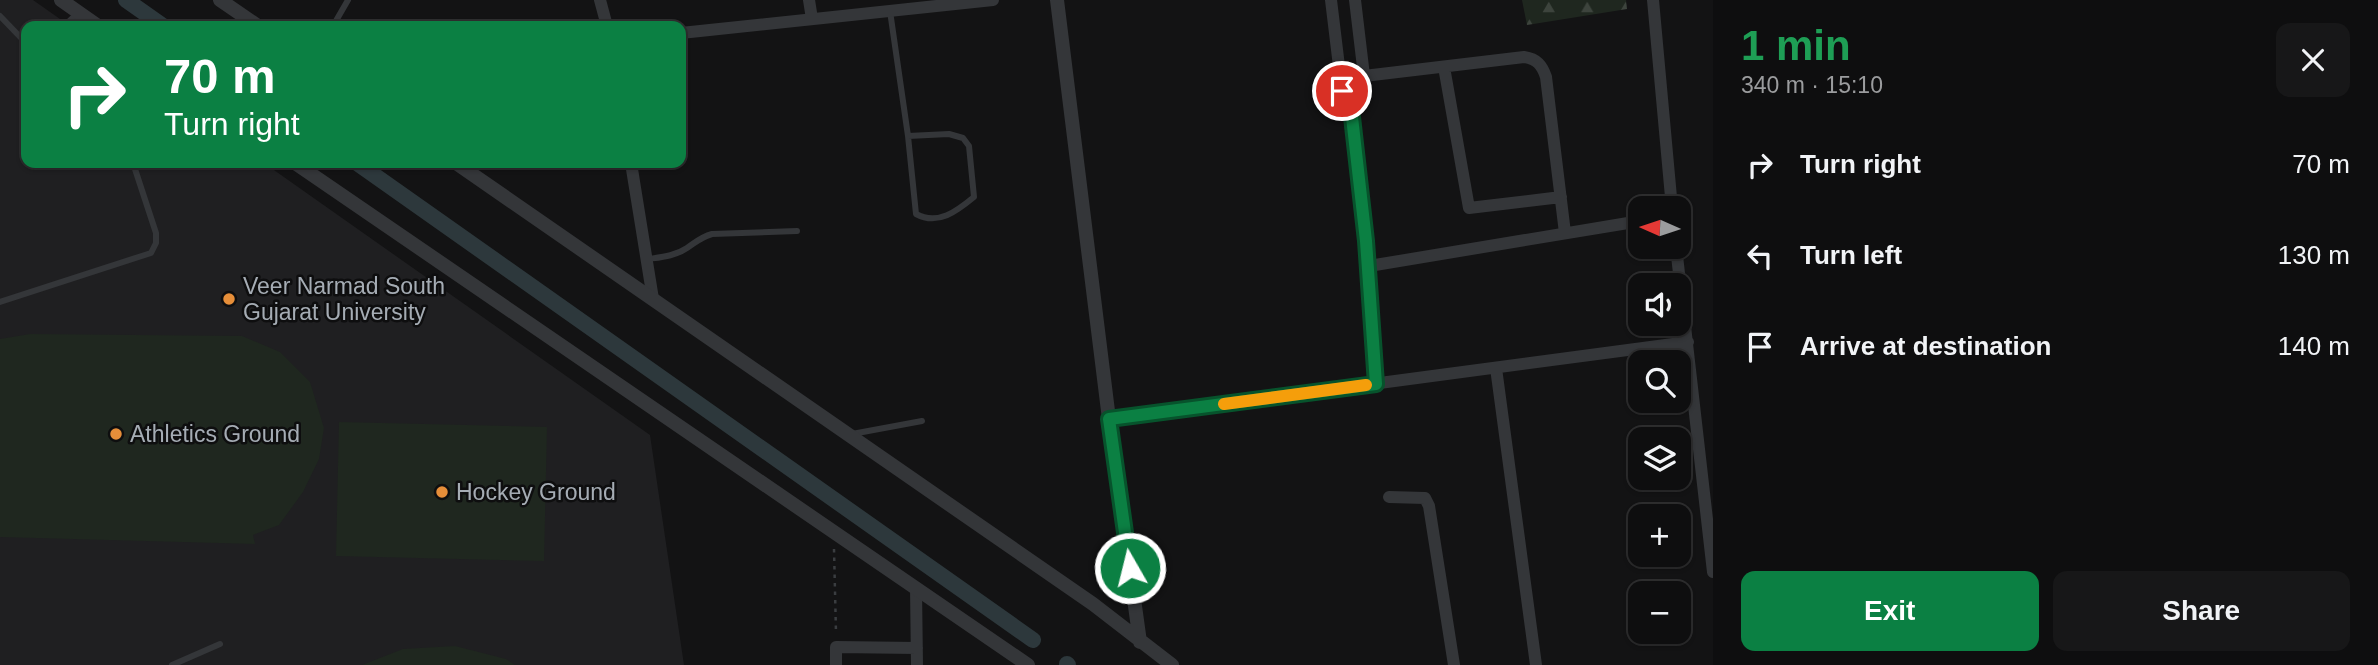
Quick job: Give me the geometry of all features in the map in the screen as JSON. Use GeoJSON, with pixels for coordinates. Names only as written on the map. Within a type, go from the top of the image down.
{"type":"FeatureCollection","features":[{"type":"Feature","properties":{"kind":"street"},"geometry":{"type":"LineString","coordinates":[[61,0],[91,21]]}},
{"type":"Feature","properties":{"kind":"street"},"geometry":{"type":"LineString","coordinates":[[220,0],[251,21]]}},
{"type":"Feature","properties":{"kind":"street"},"geometry":{"type":"LineString","coordinates":[[600,0],[606,21]]}},
{"type":"Feature","properties":{"kind":"street"},"geometry":{"type":"LineString","coordinates":[[809,0],[812,19]]}},
{"type":"Feature","properties":{"kind":"street"},"geometry":{"type":"LineString","coordinates":[[686,32],[993,0]]}},
{"type":"Feature","properties":{"kind":"street"},"geometry":{"type":"LineString","coordinates":[[1057,0],[1109,419],[1140,642]]}},
{"type":"Feature","properties":{"kind":"street"},"geometry":{"type":"LineString","coordinates":[[1331,0],[1342,91],[1352,117],[1369,266],[1376,384]]}},
{"type":"Feature","properties":{"kind":"street"},"geometry":{"type":"LineString","coordinates":[[1352,117],[1365,84],[1355,0]]}},
{"type":"Feature","properties":{"kind":"street"},"geometry":{"type":"LineString","coordinates":[[1653,0],[1671,196]]}},
{"type":"Feature","properties":{"kind":"street"},"geometry":{"type":"LineString","coordinates":[[1364,76],[1524,57],[1533,59],[1542,66],[1546,76],[1565,233]]}},
{"type":"Feature","properties":{"kind":"street"},"geometry":{"type":"LineString","coordinates":[[1444,67],[1469,208],[1561,197]]}},
{"type":"Feature","properties":{"kind":"street"},"geometry":{"type":"LineString","coordinates":[[302,168],[1028,665]]}},
{"type":"Feature","properties":{"kind":"street"},"geometry":{"type":"LineString","coordinates":[[463,168],[1093,604],[1172,665]]}},
{"type":"Feature","properties":{"kind":"street"},"geometry":{"type":"LineString","coordinates":[[632,168],[653,299]]}},
{"type":"Feature","properties":{"kind":"street"},"geometry":{"type":"LineString","coordinates":[[1369,266],[1628,223]]}},
{"type":"Feature","properties":{"kind":"street"},"geometry":{"type":"LineString","coordinates":[[1678,259],[1713,572]]}},
{"type":"Feature","properties":{"kind":"street"},"geometry":{"type":"LineString","coordinates":[[1109,419],[1688,342]]}},
{"type":"Feature","properties":{"kind":"street"},"geometry":{"type":"LineString","coordinates":[[1496,368],[1536,665]]}},
{"type":"Feature","properties":{"kind":"street"},"geometry":{"type":"LineString","coordinates":[[1389,497],[1425,498],[1429,506],[1454,665]]}},
{"type":"Feature","properties":{"kind":"street"},"geometry":{"type":"LineString","coordinates":[[916,589],[917,665]]}},
{"type":"Feature","properties":{"kind":"street"},"geometry":{"type":"LineString","coordinates":[[836,665],[836,647],[917,648]]}},
{"type":"Feature","properties":{"kind":"lane"},"geometry":{"type":"LineString","coordinates":[[336,21],[348,0]]}},
{"type":"Feature","properties":{"kind":"lane"},"geometry":{"type":"LineString","coordinates":[[890,11],[916,214],[923,218],[951,216],[974,197],[969,146],[963,138],[949,134],[908,136]]}},
{"type":"Feature","properties":{"kind":"lane"},"geometry":{"type":"LineString","coordinates":[[69,21],[79,12]]}},
{"type":"Feature","properties":{"kind":"lane"},"geometry":{"type":"LineString","coordinates":[[0,16],[21,38]]}},
{"type":"Feature","properties":{"kind":"lane"},"geometry":{"type":"LineString","coordinates":[[0,302],[151,253],[156,243],[156,233],[135,168]]}},
{"type":"Feature","properties":{"kind":"lane"},"geometry":{"type":"LineString","coordinates":[[648,259],[674,255],[701,237],[712,234],[797,231]]}},
{"type":"Feature","properties":{"kind":"lane"},"geometry":{"type":"LineString","coordinates":[[849,434],[922,421]]}},
{"type":"Feature","properties":{"kind":"lane"},"geometry":{"type":"LineString","coordinates":[[172,665],[220,643]]}},
{"type":"Feature","properties":{"kind":"path"},"geometry":{"type":"LineString","coordinates":[[833,532],[836,647]]}},
{"type":"Feature","properties":{"kind":"shaded area","name":"Veer Narmad South Gujarat University"},"geometry":{"type":"Polygon","coordinates":[[[0,0],[33,0],[63,21],[21,21],[21,168],[271,168],[650,435],[684,665],[0,665],[0,0]]]}},
{"type":"Feature","properties":{"kind":"green space"},"geometry":{"type":"Polygon","coordinates":[[[1522,0],[1626,0],[1627,9],[1527,25],[1522,0]]]}},
{"type":"Feature","properties":{"kind":"green space"},"geometry":{"type":"Polygon","coordinates":[[[30,334],[242,336],[280,352],[310,382],[324,428],[319,459],[303,492],[279,525],[253,535],[255,544],[0,537],[0,339],[30,334]]]}},
{"type":"Feature","properties":{"kind":"green space"},"geometry":{"type":"Polygon","coordinates":[[[339,422],[547,427],[544,561],[336,556],[339,422]]]}},
{"type":"Feature","properties":{"kind":"green space"},"geometry":{"type":"Polygon","coordinates":[[[455,646],[506,659],[515,665],[362,665],[403,649],[455,646]]]}},
{"type":"Feature","properties":{"kind":"waterway"},"geometry":{"type":"LineString","coordinates":[[126,0],[156,21]]}},
{"type":"Feature","properties":{"kind":"waterway"},"geometry":{"type":"LineString","coordinates":[[364,168],[1033,640]]}},
{"type":"Feature","properties":{"kind":"slow traffic"},"geometry":{"type":"LineString","coordinates":[[1224,404],[1366,385]]}},
{"type":"Feature","properties":{"kind":"place","name":"Veer Narmad South Gujarat University"},"geometry":{"type":"Point","coordinates":[229,299]}},
{"type":"Feature","properties":{"kind":"place","name":"Athletics Ground"},"geometry":{"type":"Point","coordinates":[116,434]}},
{"type":"Feature","properties":{"kind":"place","name":"Hockey Ground"},"geometry":{"type":"Point","coordinates":[442,492]}},
{"type":"Feature","properties":{"kind":"route"},"geometry":{"type":"LineString","coordinates":[[1130,568],[1109,419],[1376,384],[1369,266],[1352,117],[1342,91]]}}]}
